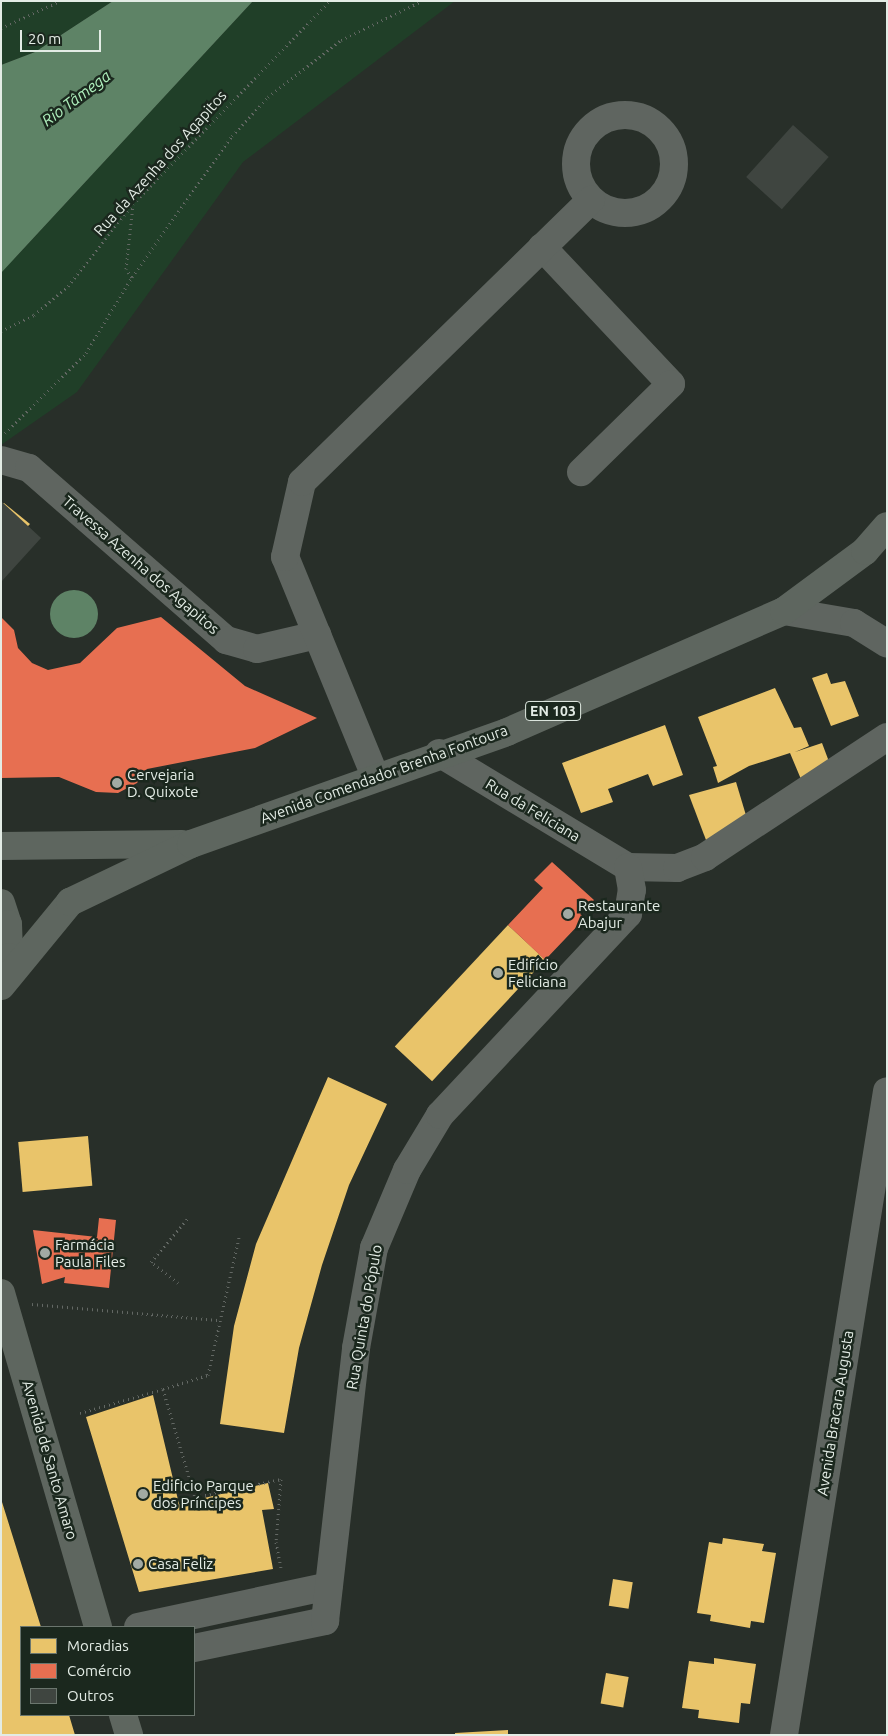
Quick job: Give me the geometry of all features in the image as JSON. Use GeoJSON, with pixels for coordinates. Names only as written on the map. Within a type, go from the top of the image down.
{"type":"FeatureCollection","features":[{"type":"Feature","properties":{"kind":"main road","name":"Avenida Comendador Brenha Fontoura"},"geometry":{"type":"LineString","coordinates":[[1,986],[70,902],[191,844],[439,753],[507,732],[784,610],[865,551],[887,526]]}},
{"type":"Feature","properties":{"kind":"main road","name":"Avenida Comendador Brenha Fontoura"},"geometry":{"type":"LineString","coordinates":[[1,846],[191,844]]}},
{"type":"Feature","properties":{"kind":"main road"},"geometry":{"type":"LineString","coordinates":[[1,903],[8,924],[9,957],[1,981]]}},
{"type":"Feature","properties":{"kind":"main road","name":"Avenida de Santo Amaro"},"geometry":{"type":"LineString","coordinates":[[10,1306],[98,1626]]}},
{"type":"Feature","properties":{"kind":"street"},"geometry":{"type":"LineString","coordinates":[[375,776],[285,556],[302,482],[591,200]]}},
{"type":"Feature","properties":{"kind":"street"},"geometry":{"type":"LineString","coordinates":[[542,248],[671,384],[581,472]]}},
{"type":"Feature","properties":{"kind":"street","name":"Travessa Azenha dos Agapitos"},"geometry":{"type":"LineString","coordinates":[[1,460],[29,468],[226,640],[257,649],[317,635]]}},
{"type":"Feature","properties":{"kind":"street"},"geometry":{"type":"LineString","coordinates":[[784,610],[854,623],[887,644]]}},
{"type":"Feature","properties":{"kind":"street"},"geometry":{"type":"LineString","coordinates":[[628,867],[677,868],[705,857],[887,737]]}},
{"type":"Feature","properties":{"kind":"street","name":"Rua da Feliciana"},"geometry":{"type":"LineString","coordinates":[[439,753],[628,867]]}},
{"type":"Feature","properties":{"kind":"street","name":"Rua Quinta do Pópulo"},"geometry":{"type":"LineString","coordinates":[[195,1648],[325,1622],[356,1348],[374,1248],[406,1170],[440,1114],[628,914],[632,890],[628,867]]}},
{"type":"Feature","properties":{"kind":"street","name":"Avenida Bracara Augusta"},"geometry":{"type":"LineString","coordinates":[[784,1735],[887,1092]]}},
{"type":"Feature","properties":{"kind":"street"},"geometry":{"type":"LineString","coordinates":[[143,1626],[329,1586]]}},
{"type":"Feature","properties":{"kind":"path"},"geometry":{"type":"LineString","coordinates":[[1,28],[60,1]]}},
{"type":"Feature","properties":{"kind":"path","name":"Rua da Azenha dos Agapitos"},"geometry":{"type":"LineString","coordinates":[[1,330],[34,315],[68,286],[133,204],[330,1]]}},
{"type":"Feature","properties":{"kind":"path"},"geometry":{"type":"LineString","coordinates":[[1,437],[86,353],[132,277],[232,136],[268,97],[341,40],[422,1]]}},
{"type":"Feature","properties":{"kind":"path"},"geometry":{"type":"LineString","coordinates":[[132,277],[126,269],[133,204]]}},
{"type":"Feature","properties":{"kind":"path"},"geometry":{"type":"LineString","coordinates":[[178,1283],[151,1262],[188,1218]]}},
{"type":"Feature","properties":{"kind":"path"},"geometry":{"type":"LineString","coordinates":[[80,1413],[208,1375],[217,1320],[238,1237]]}},
{"type":"Feature","properties":{"kind":"path"},"geometry":{"type":"LineString","coordinates":[[10,1306],[217,1320]]}},
{"type":"Feature","properties":{"kind":"path"},"geometry":{"type":"LineString","coordinates":[[163,1389],[194,1497],[281,1479],[276,1542],[282,1574]]}},
{"type":"Feature","properties":{"kind":"shaded area"},"geometry":{"type":"Polygon","coordinates":[[[1,1],[113,1],[35,52],[1,65],[1,1]]]}},
{"type":"Feature","properties":{"kind":"shaded area"},"geometry":{"type":"Polygon","coordinates":[[[253,1],[455,1],[243,162],[77,392],[1,445],[1,263],[15,258],[253,1]]]}},
{"type":"Feature","properties":{"kind":"water","name":"Rio Tâmega"},"geometry":{"type":"Polygon","coordinates":[[[113,1],[253,1],[1,273],[1,65],[35,52],[113,1]]]}},
{"type":"Feature","properties":{"kind":"water"},"geometry":{"type":"Polygon","coordinates":[[[69,590],[79,590],[88,594],[94,600],[98,614],[94,628],[88,634],[79,638],[69,638],[60,634],[54,628],[50,619],[50,609],[54,600],[60,594],[69,590]]]}},
{"type":"Feature","properties":{"kind":"building: Moradias"},"geometry":{"type":"Polygon","coordinates":[[[4,503],[30,524],[1,554],[1,504],[4,503]]]}},
{"type":"Feature","properties":{"kind":"building: Moradias"},"geometry":{"type":"Polygon","coordinates":[[[827,673],[831,684],[845,681],[859,716],[831,726],[812,678],[827,673]]]}},
{"type":"Feature","properties":{"kind":"building: Moradias"},"geometry":{"type":"Polygon","coordinates":[[[775,688],[794,728],[801,727],[809,746],[795,752],[822,743],[831,767],[803,784],[790,753],[749,766],[718,783],[713,767],[717,766],[698,717],[775,688]]]}},
{"type":"Feature","properties":{"kind":"building: Moradias"},"geometry":{"type":"Polygon","coordinates":[[[665,725],[683,775],[653,786],[648,774],[608,789],[613,802],[581,813],[562,763],[665,725]]]}},
{"type":"Feature","properties":{"kind":"building: Moradias"},"geometry":{"type":"Polygon","coordinates":[[[736,782],[748,822],[709,848],[689,795],[736,782]]]}},
{"type":"Feature","properties":{"kind":"building: Moradias"},"geometry":{"type":"Polygon","coordinates":[[[508,925],[545,960],[432,1081],[395,1046],[508,925]]]}},
{"type":"Feature","properties":{"kind":"building: Moradias"},"geometry":{"type":"Polygon","coordinates":[[[328,1077],[387,1104],[349,1185],[322,1265],[299,1348],[284,1433],[220,1424],[234,1326],[256,1244],[328,1077]]]}},
{"type":"Feature","properties":{"kind":"building: Moradias"},"geometry":{"type":"Polygon","coordinates":[[[88,1136],[92,1186],[23,1192],[18,1142],[88,1136]]]}},
{"type":"Feature","properties":{"kind":"building: Moradias","name":"Edificio Parque dos Príncipes"},"geometry":{"type":"Polygon","coordinates":[[[153,1395],[179,1504],[268,1483],[274,1509],[262,1510],[273,1569],[139,1592],[86,1417],[153,1395]]]}},
{"type":"Feature","properties":{"kind":"building: Moradias"},"geometry":{"type":"Polygon","coordinates":[[[2,1502],[41,1626],[20,1626],[20,1716],[69,1716],[75,1735],[1,1735],[2,1502]]]}},
{"type":"Feature","properties":{"kind":"building: Moradias"},"geometry":{"type":"Polygon","coordinates":[[[723,1538],[764,1544],[762,1551],[776,1553],[764,1623],[751,1621],[750,1628],[710,1621],[711,1615],[697,1613],[709,1542],[722,1544],[723,1538]]]}},
{"type":"Feature","properties":{"kind":"building: Moradias"},"geometry":{"type":"Polygon","coordinates":[[[613,1579],[633,1582],[629,1609],[609,1606],[613,1579]]]}},
{"type":"Feature","properties":{"kind":"building: Moradias"},"geometry":{"type":"Polygon","coordinates":[[[714,1658],[756,1664],[750,1704],[741,1703],[739,1723],[698,1718],[699,1710],[682,1708],[689,1661],[714,1664],[714,1658]]]}},
{"type":"Feature","properties":{"kind":"building: Moradias"},"geometry":{"type":"Polygon","coordinates":[[[606,1673],[629,1677],[623,1708],[601,1704],[606,1673]]]}},
{"type":"Feature","properties":{"kind":"building: Moradias"},"geometry":{"type":"Polygon","coordinates":[[[508,1730],[508,1735],[455,1735],[455,1733],[508,1730]]]}},
{"type":"Feature","properties":{"kind":"building: Comércio"},"geometry":{"type":"Polygon","coordinates":[[[1,617],[14,630],[18,648],[32,663],[48,670],[80,663],[117,628],[161,617],[245,686],[317,718],[255,748],[147,769],[137,783],[118,793],[96,792],[59,777],[1,778],[1,617]]]}},
{"type":"Feature","properties":{"kind":"building: Comércio","name":"Edifício Feliciana"},"geometry":{"type":"Polygon","coordinates":[[[552,862],[594,900],[580,914],[585,918],[545,960],[508,925],[543,888],[534,880],[552,862]]]}},
{"type":"Feature","properties":{"kind":"building: Comércio"},"geometry":{"type":"Polygon","coordinates":[[[99,1218],[116,1220],[109,1288],[64,1283],[65,1277],[42,1284],[33,1230],[97,1237],[99,1218]]]}},
{"type":"Feature","properties":{"kind":"building: Outros"},"geometry":{"type":"Polygon","coordinates":[[[793,125],[829,157],[782,209],[746,177],[793,125]]]}},
{"type":"Feature","properties":{"kind":"building: Outros"},"geometry":{"type":"Polygon","coordinates":[[[1,501],[41,538],[1,582],[1,501]]]}},
{"type":"Feature","properties":{"kind":"place","name":"Cervejaria D. Quixote"},"geometry":{"type":"Point","coordinates":[117,783]}},
{"type":"Feature","properties":{"kind":"place","name":"Restaurante Abajur"},"geometry":{"type":"Point","coordinates":[568,914]}},
{"type":"Feature","properties":{"kind":"place","name":"Edifício Feliciana"},"geometry":{"type":"Point","coordinates":[498,973]}},
{"type":"Feature","properties":{"kind":"place","name":"Farmácia Paula Files"},"geometry":{"type":"Point","coordinates":[45,1253]}},
{"type":"Feature","properties":{"kind":"place","name":"Edificio Parque dos Príncipes"},"geometry":{"type":"Point","coordinates":[143,1494]}},
{"type":"Feature","properties":{"kind":"place","name":"Casa Feliz"},"geometry":{"type":"Point","coordinates":[138,1564]}}]}
